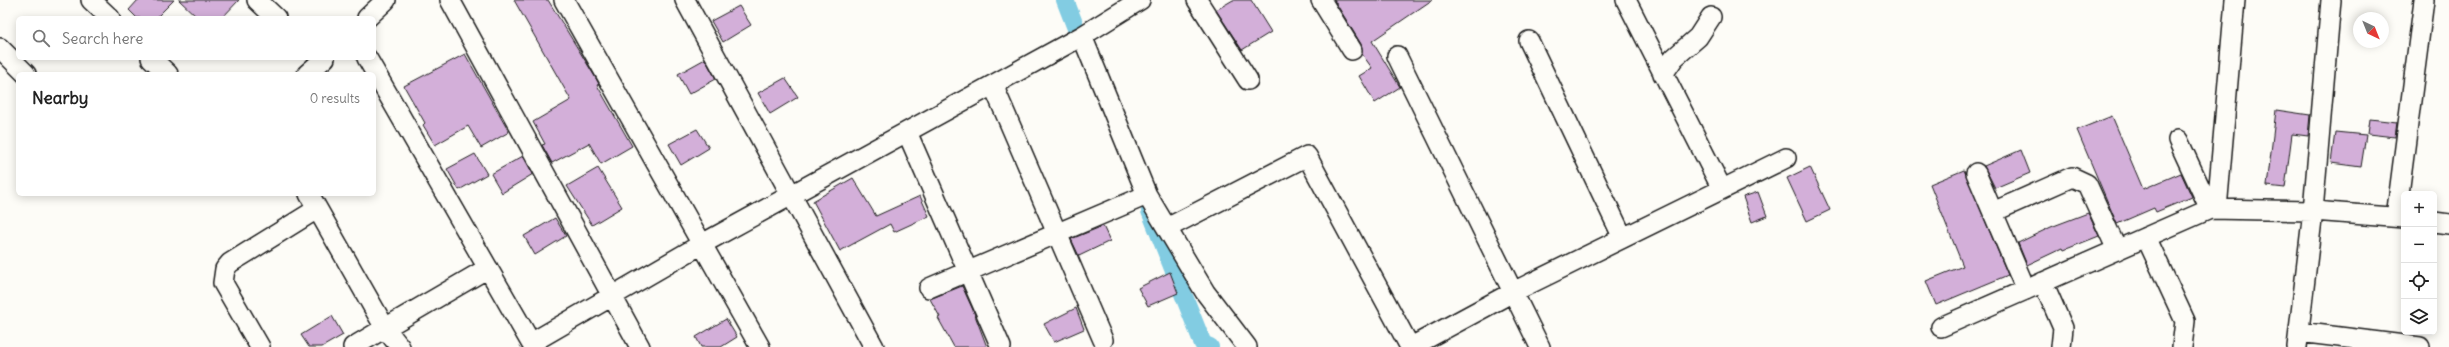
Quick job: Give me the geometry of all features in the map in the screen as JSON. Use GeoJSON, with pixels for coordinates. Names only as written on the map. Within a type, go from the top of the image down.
{"type":"FeatureCollection","features":[{"type":"Feature","properties":{"kind":"street"},"geometry":{"type":"LineString","coordinates":[[91,0],[108,16]]}},
{"type":"Feature","properties":{"kind":"street"},"geometry":{"type":"LineString","coordinates":[[257,0],[274,16]]}},
{"type":"Feature","properties":{"kind":"street"},"geometry":{"type":"LineString","coordinates":[[369,16],[386,0]]}},
{"type":"Feature","properties":{"kind":"street"},"geometry":{"type":"LineString","coordinates":[[450,0],[640,347]]}},
{"type":"Feature","properties":{"kind":"street"},"geometry":{"type":"LineString","coordinates":[[564,0],[760,347]]}},
{"type":"Feature","properties":{"kind":"street"},"geometry":{"type":"LineString","coordinates":[[685,0],[874,347]]}},
{"type":"Feature","properties":{"kind":"street"},"geometry":{"type":"LineString","coordinates":[[376,74],[532,345],[612,296],[702,244],[1082,36],[1140,0]]}},
{"type":"Feature","properties":{"kind":"street"},"geometry":{"type":"LineString","coordinates":[[1197,0],[1248,80]]}},
{"type":"Feature","properties":{"kind":"street"},"geometry":{"type":"LineString","coordinates":[[1322,0],[1352,50]]}},
{"type":"Feature","properties":{"kind":"street"},"geometry":{"type":"LineString","coordinates":[[1626,0],[1722,189]]}},
{"type":"Feature","properties":{"kind":"street"},"geometry":{"type":"LineString","coordinates":[[2213,209],[2235,0]]}},
{"type":"Feature","properties":{"kind":"street"},"geometry":{"type":"LineString","coordinates":[[2331,0],[2313,211],[2298,339],[2420,347]]}},
{"type":"Feature","properties":{"kind":"street"},"geometry":{"type":"LineString","coordinates":[[1941,327],[2213,209],[2313,211],[2400,218],[2424,0]]}},
{"type":"Feature","properties":{"kind":"street"},"geometry":{"type":"LineString","coordinates":[[1663,74],[1674,58],[1698,37],[1711,17]]}},
{"type":"Feature","properties":{"kind":"street"},"geometry":{"type":"LineString","coordinates":[[1082,36],[1147,195],[1205,292],[1247,347]]}},
{"type":"Feature","properties":{"kind":"street"},"geometry":{"type":"LineString","coordinates":[[1529,41],[1623,238]]}},
{"type":"Feature","properties":{"kind":"street"},"geometry":{"type":"LineString","coordinates":[[0,48],[24,72]]}},
{"type":"Feature","properties":{"kind":"street"},"geometry":{"type":"LineString","coordinates":[[1397,56],[1540,347]]}},
{"type":"Feature","properties":{"kind":"street"},"geometry":{"type":"LineString","coordinates":[[153,60],[166,72]]}},
{"type":"Feature","properties":{"kind":"street"},"geometry":{"type":"LineString","coordinates":[[309,72],[321,60]]}},
{"type":"Feature","properties":{"kind":"street"},"geometry":{"type":"LineString","coordinates":[[368,60],[375,72]]}},
{"type":"Feature","properties":{"kind":"street"},"geometry":{"type":"LineString","coordinates":[[993,85],[1103,340]]}},
{"type":"Feature","properties":{"kind":"street"},"geometry":{"type":"LineString","coordinates":[[907,132],[1001,347]]}},
{"type":"Feature","properties":{"kind":"street"},"geometry":{"type":"LineString","coordinates":[[2178,140],[2213,209]]}},
{"type":"Feature","properties":{"kind":"street"},"geometry":{"type":"LineString","coordinates":[[1167,228],[1307,156],[1410,347],[1513,292],[1786,158]]}},
{"type":"Feature","properties":{"kind":"street"},"geometry":{"type":"LineString","coordinates":[[1976,173],[2026,290]]}},
{"type":"Feature","properties":{"kind":"street"},"geometry":{"type":"LineString","coordinates":[[1993,212],[2072,177],[2080,179],[2086,184],[2117,250]]}},
{"type":"Feature","properties":{"kind":"street"},"geometry":{"type":"LineString","coordinates":[[929,288],[1147,195]]}},
{"type":"Feature","properties":{"kind":"street"},"geometry":{"type":"LineString","coordinates":[[260,347],[223,283],[225,269],[230,263],[313,201],[385,328],[400,347]]}},
{"type":"Feature","properties":{"kind":"street"},"geometry":{"type":"LineString","coordinates":[[2437,222],[2449,224]]}},
{"type":"Feature","properties":{"kind":"street"},"geometry":{"type":"LineString","coordinates":[[2146,237],[2182,314],[2184,321],[2182,347]]}},
{"type":"Feature","properties":{"kind":"street"},"geometry":{"type":"LineString","coordinates":[[353,347],[488,268]]}},
{"type":"Feature","properties":{"kind":"street"},"geometry":{"type":"LineString","coordinates":[[2043,282],[2063,328],[2061,347]]}},
{"type":"Feature","properties":{"kind":"building"},"geometry":{"type":"Polygon","coordinates":[[[138,0],[174,0],[158,16],[135,16],[129,10],[138,0]]]}},
{"type":"Feature","properties":{"kind":"building"},"geometry":{"type":"Polygon","coordinates":[[[179,0],[239,0],[224,16],[196,16],[179,0]]]}},
{"type":"Feature","properties":{"kind":"building"},"geometry":{"type":"Polygon","coordinates":[[[514,0],[548,0],[594,75],[599,84],[597,85],[632,146],[601,164],[589,143],[552,163],[542,145],[545,144],[533,122],[571,100],[514,0]]]}},
{"type":"Feature","properties":{"kind":"building"},"geometry":{"type":"Polygon","coordinates":[[[1233,0],[1251,0],[1271,32],[1242,50],[1216,10],[1233,0]]]}},
{"type":"Feature","properties":{"kind":"building"},"geometry":{"type":"Polygon","coordinates":[[[1334,0],[1432,0],[1372,41],[1400,87],[1375,103],[1359,76],[1372,68],[1362,54],[1361,44],[1334,0]]]}},
{"type":"Feature","properties":{"kind":"building"},"geometry":{"type":"Polygon","coordinates":[[[739,6],[751,25],[723,42],[711,21],[739,6]]]}},
{"type":"Feature","properties":{"kind":"building"},"geometry":{"type":"Polygon","coordinates":[[[465,54],[509,132],[481,148],[468,126],[435,145],[423,125],[425,123],[404,86],[465,54]]]}},
{"type":"Feature","properties":{"kind":"building"},"geometry":{"type":"Polygon","coordinates":[[[705,59],[716,79],[689,94],[678,74],[705,59]]]}},
{"type":"Feature","properties":{"kind":"building"},"geometry":{"type":"Polygon","coordinates":[[[785,78],[798,97],[770,114],[758,93],[785,78]]]}},
{"type":"Feature","properties":{"kind":"building"},"geometry":{"type":"Polygon","coordinates":[[[2276,110],[2310,115],[2308,136],[2292,134],[2285,188],[2267,186],[2276,110]]]}},
{"type":"Feature","properties":{"kind":"building"},"geometry":{"type":"Polygon","coordinates":[[[2112,116],[2143,189],[2181,173],[2192,197],[2156,212],[2154,208],[2117,224],[2077,130],[2112,116]]]}},
{"type":"Feature","properties":{"kind":"building"},"geometry":{"type":"Polygon","coordinates":[[[2370,119],[2397,122],[2395,137],[2368,134],[2370,119]]]}},
{"type":"Feature","properties":{"kind":"building"},"geometry":{"type":"Polygon","coordinates":[[[697,129],[709,148],[681,165],[669,144],[697,129]]]}},
{"type":"Feature","properties":{"kind":"building"},"geometry":{"type":"Polygon","coordinates":[[[2335,132],[2366,135],[2361,167],[2331,163],[2335,132]]]}},
{"type":"Feature","properties":{"kind":"building"},"geometry":{"type":"Polygon","coordinates":[[[2021,150],[2030,173],[1995,188],[1984,166],[2021,150]]]}},
{"type":"Feature","properties":{"kind":"building"},"geometry":{"type":"Polygon","coordinates":[[[475,154],[487,174],[459,190],[447,169],[475,154]]]}},
{"type":"Feature","properties":{"kind":"building"},"geometry":{"type":"Polygon","coordinates":[[[523,156],[533,174],[502,193],[491,174],[523,156]]]}},
{"type":"Feature","properties":{"kind":"building"},"geometry":{"type":"Polygon","coordinates":[[[1810,167],[1830,210],[1807,221],[1787,178],[1810,167]]]}},
{"type":"Feature","properties":{"kind":"building"},"geometry":{"type":"Polygon","coordinates":[[[598,168],[622,207],[592,225],[567,186],[598,168]]]}},
{"type":"Feature","properties":{"kind":"building"},"geometry":{"type":"Polygon","coordinates":[[[1964,170],[2008,275],[1936,305],[1926,281],[1963,266],[1930,184],[1964,170]]]}},
{"type":"Feature","properties":{"kind":"building"},"geometry":{"type":"Polygon","coordinates":[[[853,178],[876,216],[920,196],[929,216],[894,232],[890,224],[840,251],[813,201],[853,178]]]}},
{"type":"Feature","properties":{"kind":"building"},"geometry":{"type":"Polygon","coordinates":[[[1758,192],[1767,216],[1752,222],[1743,197],[1758,192]]]}},
{"type":"Feature","properties":{"kind":"building"},"geometry":{"type":"Polygon","coordinates":[[[2088,213],[2099,236],[2064,250],[2063,248],[2027,265],[2018,243],[2051,227],[2088,213]]]}},
{"type":"Feature","properties":{"kind":"building"},"geometry":{"type":"Polygon","coordinates":[[[555,218],[566,236],[535,255],[524,236],[555,218]]]}},
{"type":"Feature","properties":{"kind":"building"},"geometry":{"type":"Polygon","coordinates":[[[1103,226],[1110,241],[1079,256],[1071,239],[1103,226]]]}},
{"type":"Feature","properties":{"kind":"building"},"geometry":{"type":"Polygon","coordinates":[[[1170,272],[1178,293],[1148,306],[1138,288],[1170,272]]]}},
{"type":"Feature","properties":{"kind":"building"},"geometry":{"type":"Polygon","coordinates":[[[962,286],[987,347],[954,347],[938,318],[940,317],[930,299],[962,286]]]}},
{"type":"Feature","properties":{"kind":"building"},"geometry":{"type":"Polygon","coordinates":[[[1076,308],[1084,329],[1054,342],[1044,324],[1076,308]]]}},
{"type":"Feature","properties":{"kind":"building"},"geometry":{"type":"Polygon","coordinates":[[[332,316],[343,335],[322,347],[309,347],[301,335],[332,316]]]}},
{"type":"Feature","properties":{"kind":"building"},"geometry":{"type":"Polygon","coordinates":[[[726,319],[737,337],[721,347],[701,347],[696,337],[726,319]]]}},
{"type":"Feature","properties":{"kind":"waterway"},"geometry":{"type":"LineString","coordinates":[[1065,0],[1077,31]]}},
{"type":"Feature","properties":{"kind":"waterway"},"geometry":{"type":"LineString","coordinates":[[1150,211],[1203,344],[1210,347]]}}]}
